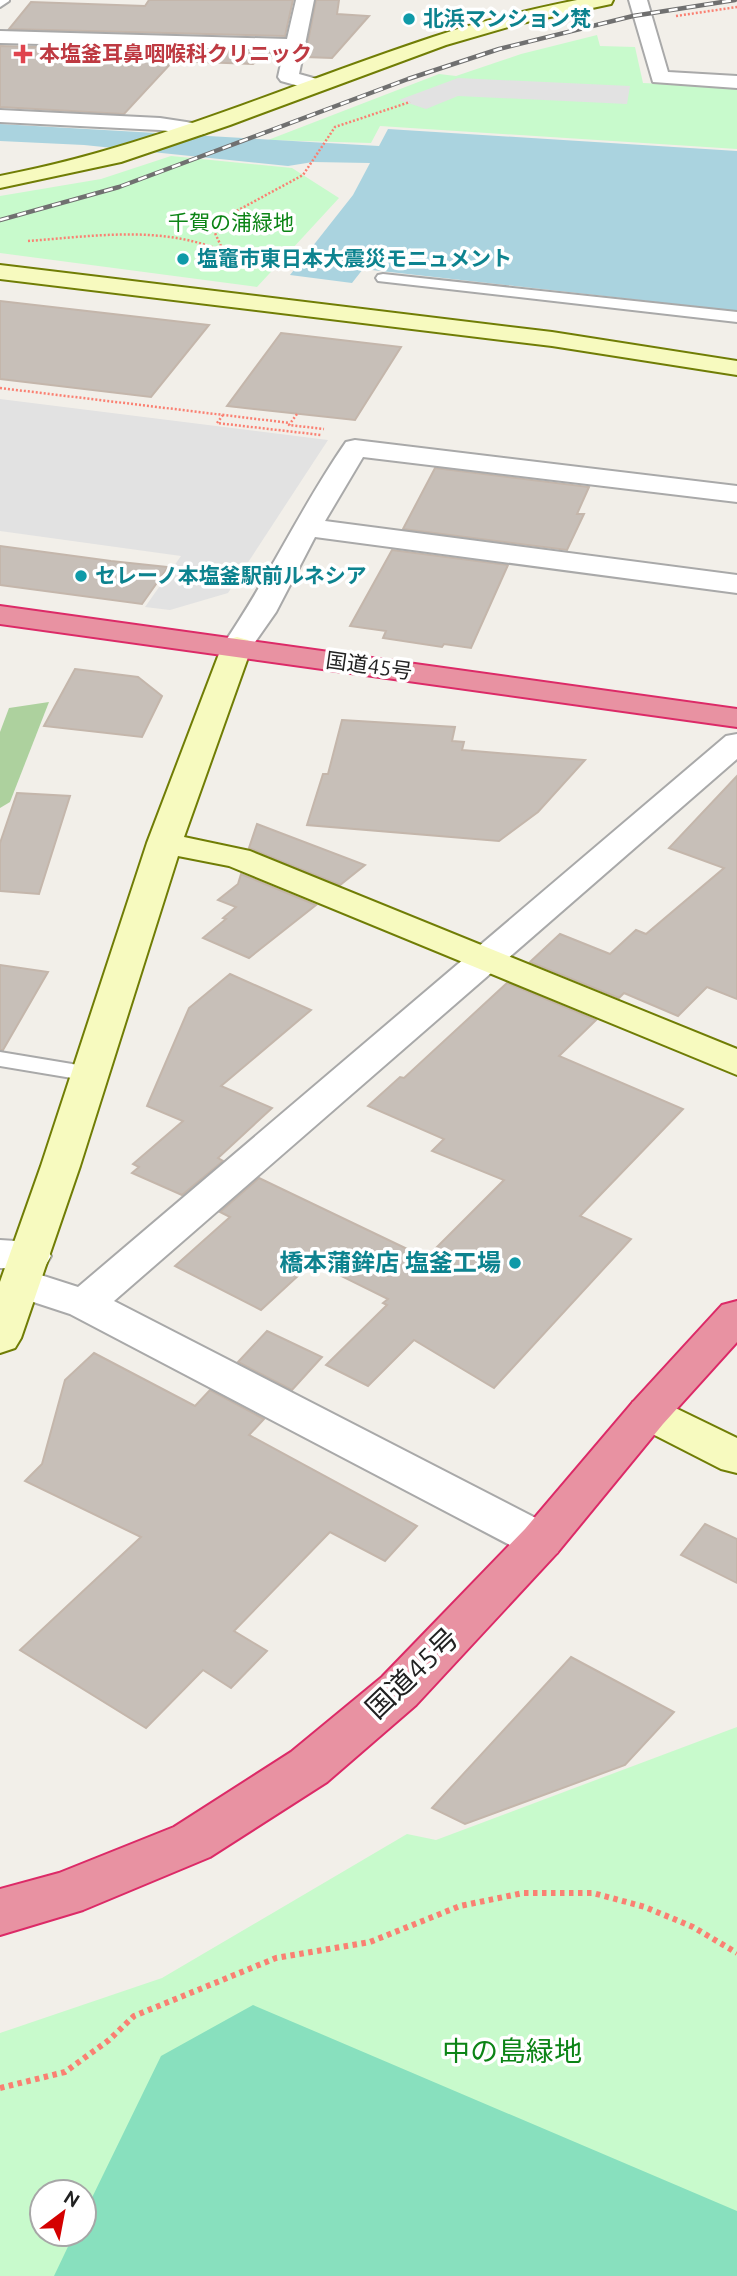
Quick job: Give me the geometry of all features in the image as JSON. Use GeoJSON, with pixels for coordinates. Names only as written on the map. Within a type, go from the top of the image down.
{"type":"FeatureCollection","features":[{"type":"Feature","properties":{"kind":"highway","name":"国道45号"},"geometry":{"type":"LineString","coordinates":[[0,615],[237,646],[737,718]]}},
{"type":"Feature","properties":{"kind":"highway","name":"国道45号"},"geometry":{"type":"LineString","coordinates":[[0,1912],[65,1894],[192,1842],[309,1767],[399,1691],[541,1541],[648,1412],[737,1315]]}},
{"type":"Feature","properties":{"kind":"street"},"geometry":{"type":"LineString","coordinates":[[305,0],[288,77],[317,85]]}},
{"type":"Feature","properties":{"kind":"street"},"geometry":{"type":"LineString","coordinates":[[0,182],[72,169],[134,152],[440,41],[509,21],[604,0]]}},
{"type":"Feature","properties":{"kind":"street"},"geometry":{"type":"LineString","coordinates":[[638,0],[660,78],[737,82]]}},
{"type":"Feature","properties":{"kind":"street"},"geometry":{"type":"LineString","coordinates":[[0,37],[295,45]]}},
{"type":"Feature","properties":{"kind":"street"},"geometry":{"type":"LineString","coordinates":[[0,116],[160,124],[193,131]]}},
{"type":"Feature","properties":{"kind":"street"},"geometry":{"type":"LineString","coordinates":[[0,272],[552,339],[737,368]]}},
{"type":"Feature","properties":{"kind":"street"},"geometry":{"type":"LineString","coordinates":[[0,1338],[17,1264],[90,1074],[164,843],[237,646],[261,612],[306,527],[355,448],[737,494]]}},
{"type":"Feature","properties":{"kind":"street"},"geometry":{"type":"LineString","coordinates":[[306,527],[737,584]]}},
{"type":"Feature","properties":{"kind":"street"},"geometry":{"type":"LineString","coordinates":[[85,1304],[737,743]]}},
{"type":"Feature","properties":{"kind":"street"},"geometry":{"type":"LineString","coordinates":[[164,843],[238,858],[737,1063]]}},
{"type":"Feature","properties":{"kind":"street"},"geometry":{"type":"LineString","coordinates":[[17,1264],[85,1304],[541,1541]]}},
{"type":"Feature","properties":{"kind":"street"},"geometry":{"type":"LineString","coordinates":[[648,1412],[737,1457]]}},
{"type":"Feature","properties":{"kind":"lane"},"geometry":{"type":"LineString","coordinates":[[383,278],[737,317]]}},
{"type":"Feature","properties":{"kind":"lane"},"geometry":{"type":"LineString","coordinates":[[0,1059],[90,1074]]}},
{"type":"Feature","properties":{"kind":"path"},"geometry":{"type":"LineString","coordinates":[[221,247],[215,233],[218,221],[303,175],[335,127],[410,102]]}},
{"type":"Feature","properties":{"kind":"path"},"geometry":{"type":"LineString","coordinates":[[25,241],[181,237],[221,247],[236,258],[235,267],[227,276]]}},
{"type":"Feature","properties":{"kind":"path"},"geometry":{"type":"LineString","coordinates":[[0,388],[290,423]]}},
{"type":"Feature","properties":{"kind":"path"},"geometry":{"type":"LineString","coordinates":[[223,415],[217,423],[323,435]]}},
{"type":"Feature","properties":{"kind":"path"},"geometry":{"type":"LineString","coordinates":[[0,2088],[65,2072],[109,2040],[134,2016],[276,1958],[370,1942],[460,1906],[523,1893],[593,1893],[645,1907],[693,1927],[737,1953]]}},
{"type":"Feature","properties":{"kind":"green space"},"geometry":{"type":"Polygon","coordinates":[[[597,35],[600,46],[635,47],[643,83],[737,87],[737,149],[380,126],[371,143],[268,140],[439,74],[456,76],[521,54],[597,35]]]}},
{"type":"Feature","properties":{"kind":"green space","name":"千賀の浦緑地"},"geometry":{"type":"Polygon","coordinates":[[[171,156],[292,168],[339,198],[257,287],[0,253],[0,196],[101,179],[171,156]]]}},
{"type":"Feature","properties":{"kind":"green space"},"geometry":{"type":"Polygon","coordinates":[[[49,702],[10,802],[0,808],[0,732],[9,708],[49,702]]]}},
{"type":"Feature","properties":{"kind":"green space","name":"中の島緑地"},"geometry":{"type":"Polygon","coordinates":[[[737,1727],[737,2276],[0,2276],[0,2033],[162,1978],[407,1834],[436,1840],[737,1727]]]}},
{"type":"Feature","properties":{"kind":"green space"},"geometry":{"type":"Polygon","coordinates":[[[253,2005],[737,2211],[737,2276],[54,2276],[67,2248],[98,2248],[98,2185],[161,2056],[253,2005]]]}},
{"type":"Feature","properties":{"kind":"shaded area"},"geometry":{"type":"Polygon","coordinates":[[[458,78],[630,86],[627,104],[458,96],[426,109],[399,100],[458,78]]]}},
{"type":"Feature","properties":{"kind":"shaded area"},"geometry":{"type":"Polygon","coordinates":[[[0,399],[328,440],[228,593],[170,610],[145,607],[181,556],[0,531],[0,399]]]}},
{"type":"Feature","properties":{"kind":"water"},"geometry":{"type":"Polygon","coordinates":[[[0,124],[379,146],[388,129],[737,151],[737,311],[363,269],[352,283],[290,275],[353,195],[370,163],[313,162],[288,166],[84,145],[0,141],[0,124]]]}},
{"type":"Feature","properties":{"kind":"building"},"geometry":{"type":"Polygon","coordinates":[[[149,0],[293,0],[285,36],[9,29],[31,2],[145,6],[149,0]]]}},
{"type":"Feature","properties":{"kind":"building"},"geometry":{"type":"Polygon","coordinates":[[[316,0],[339,0],[337,14],[369,16],[332,58],[305,57],[316,0]]]}},
{"type":"Feature","properties":{"kind":"building"},"geometry":{"type":"Polygon","coordinates":[[[0,46],[281,53],[280,56],[264,56],[253,64],[173,61],[124,114],[0,107],[0,46]]]}},
{"type":"Feature","properties":{"kind":"building"},"geometry":{"type":"Polygon","coordinates":[[[0,301],[209,325],[151,397],[0,379],[0,301]]]}},
{"type":"Feature","properties":{"kind":"building"},"geometry":{"type":"Polygon","coordinates":[[[281,333],[401,347],[355,420],[227,406],[281,333]]]}},
{"type":"Feature","properties":{"kind":"building"},"geometry":{"type":"Polygon","coordinates":[[[435,468],[589,487],[577,514],[584,514],[567,550],[403,529],[435,468]]]}},
{"type":"Feature","properties":{"kind":"building","name":"セレーノ本塩釜駅前ルネシア"},"geometry":{"type":"Polygon","coordinates":[[[0,546],[168,567],[142,604],[0,585],[0,546]]]}},
{"type":"Feature","properties":{"kind":"building"},"geometry":{"type":"Polygon","coordinates":[[[392,550],[508,565],[471,648],[444,644],[442,647],[383,638],[386,631],[350,626],[392,550]]]}},
{"type":"Feature","properties":{"kind":"building"},"geometry":{"type":"Polygon","coordinates":[[[75,669],[138,677],[162,696],[142,737],[44,726],[75,669]]]}},
{"type":"Feature","properties":{"kind":"building"},"geometry":{"type":"Polygon","coordinates":[[[342,720],[455,727],[452,741],[464,742],[462,750],[585,760],[538,812],[499,841],[307,825],[323,774],[328,774],[342,720]]]}},
{"type":"Feature","properties":{"kind":"building"},"geometry":{"type":"Polygon","coordinates":[[[737,776],[737,999],[707,987],[678,1016],[624,993],[619,998],[530,962],[560,934],[610,954],[636,930],[646,934],[724,868],[669,848],[737,776]]]}},
{"type":"Feature","properties":{"kind":"building"},"geometry":{"type":"Polygon","coordinates":[[[17,793],[70,796],[39,894],[0,891],[0,843],[17,793]]]}},
{"type":"Feature","properties":{"kind":"building"},"geometry":{"type":"Polygon","coordinates":[[[257,824],[365,865],[340,885],[249,848],[257,824]]]}},
{"type":"Feature","properties":{"kind":"building"},"geometry":{"type":"Polygon","coordinates":[[[241,874],[316,905],[249,958],[203,938],[236,907],[218,900],[238,884],[241,874]]]}},
{"type":"Feature","properties":{"kind":"building"},"geometry":{"type":"Polygon","coordinates":[[[0,965],[48,972],[3,1050],[0,1050],[0,965]]]}},
{"type":"Feature","properties":{"kind":"building"},"geometry":{"type":"Polygon","coordinates":[[[230,974],[311,1010],[221,1086],[272,1108],[218,1158],[223,1161],[182,1195],[132,1173],[139,1167],[133,1164],[183,1121],[147,1106],[189,1008],[230,974]]]}},
{"type":"Feature","properties":{"kind":"building"},"geometry":{"type":"Polygon","coordinates":[[[507,983],[596,1020],[559,1056],[683,1109],[580,1216],[631,1239],[494,1388],[414,1340],[368,1386],[326,1365],[387,1305],[383,1303],[388,1299],[313,1262],[261,1310],[175,1266],[230,1217],[220,1212],[259,1178],[426,1258],[504,1180],[432,1151],[444,1139],[368,1106],[400,1077],[404,1078],[507,983]]]}},
{"type":"Feature","properties":{"kind":"building"},"geometry":{"type":"Polygon","coordinates":[[[267,1331],[322,1357],[292,1390],[238,1362],[267,1331]]]}},
{"type":"Feature","properties":{"kind":"building"},"geometry":{"type":"Polygon","coordinates":[[[94,1353],[195,1406],[210,1390],[264,1419],[249,1435],[417,1526],[385,1561],[330,1532],[234,1631],[267,1651],[231,1688],[203,1670],[146,1728],[20,1650],[141,1537],[25,1481],[42,1464],[65,1380],[94,1353]]]}},
{"type":"Feature","properties":{"kind":"building"},"geometry":{"type":"Polygon","coordinates":[[[705,1524],[737,1539],[737,1583],[681,1555],[705,1524]]]}},
{"type":"Feature","properties":{"kind":"building"},"geometry":{"type":"Polygon","coordinates":[[[571,1657],[674,1712],[625,1765],[465,1824],[432,1808],[571,1657]]]}},
{"type":"Feature","properties":{"kind":"railway"},"geometry":{"type":"LineString","coordinates":[[0,220],[119,187],[408,79],[499,49],[633,16],[735,0]]}},
{"type":"Feature","properties":{"kind":"place","name":"北浜マンション梵"},"geometry":{"type":"Point","coordinates":[409,19]}},
{"type":"Feature","properties":{"kind":"place","name":"本塩釜耳鼻咽喉科クリニック"},"geometry":{"type":"Point","coordinates":[23,54]}},
{"type":"Feature","properties":{"kind":"place","name":"塩竈市東日本大震災モニュメント"},"geometry":{"type":"Point","coordinates":[183,259]}},
{"type":"Feature","properties":{"kind":"place","name":"セレーノ本塩釜駅前ルネシア"},"geometry":{"type":"Point","coordinates":[81,576]}},
{"type":"Feature","properties":{"kind":"place","name":"橋本蒲鉾店 塩釜工場"},"geometry":{"type":"Point","coordinates":[515,1263]}}]}
